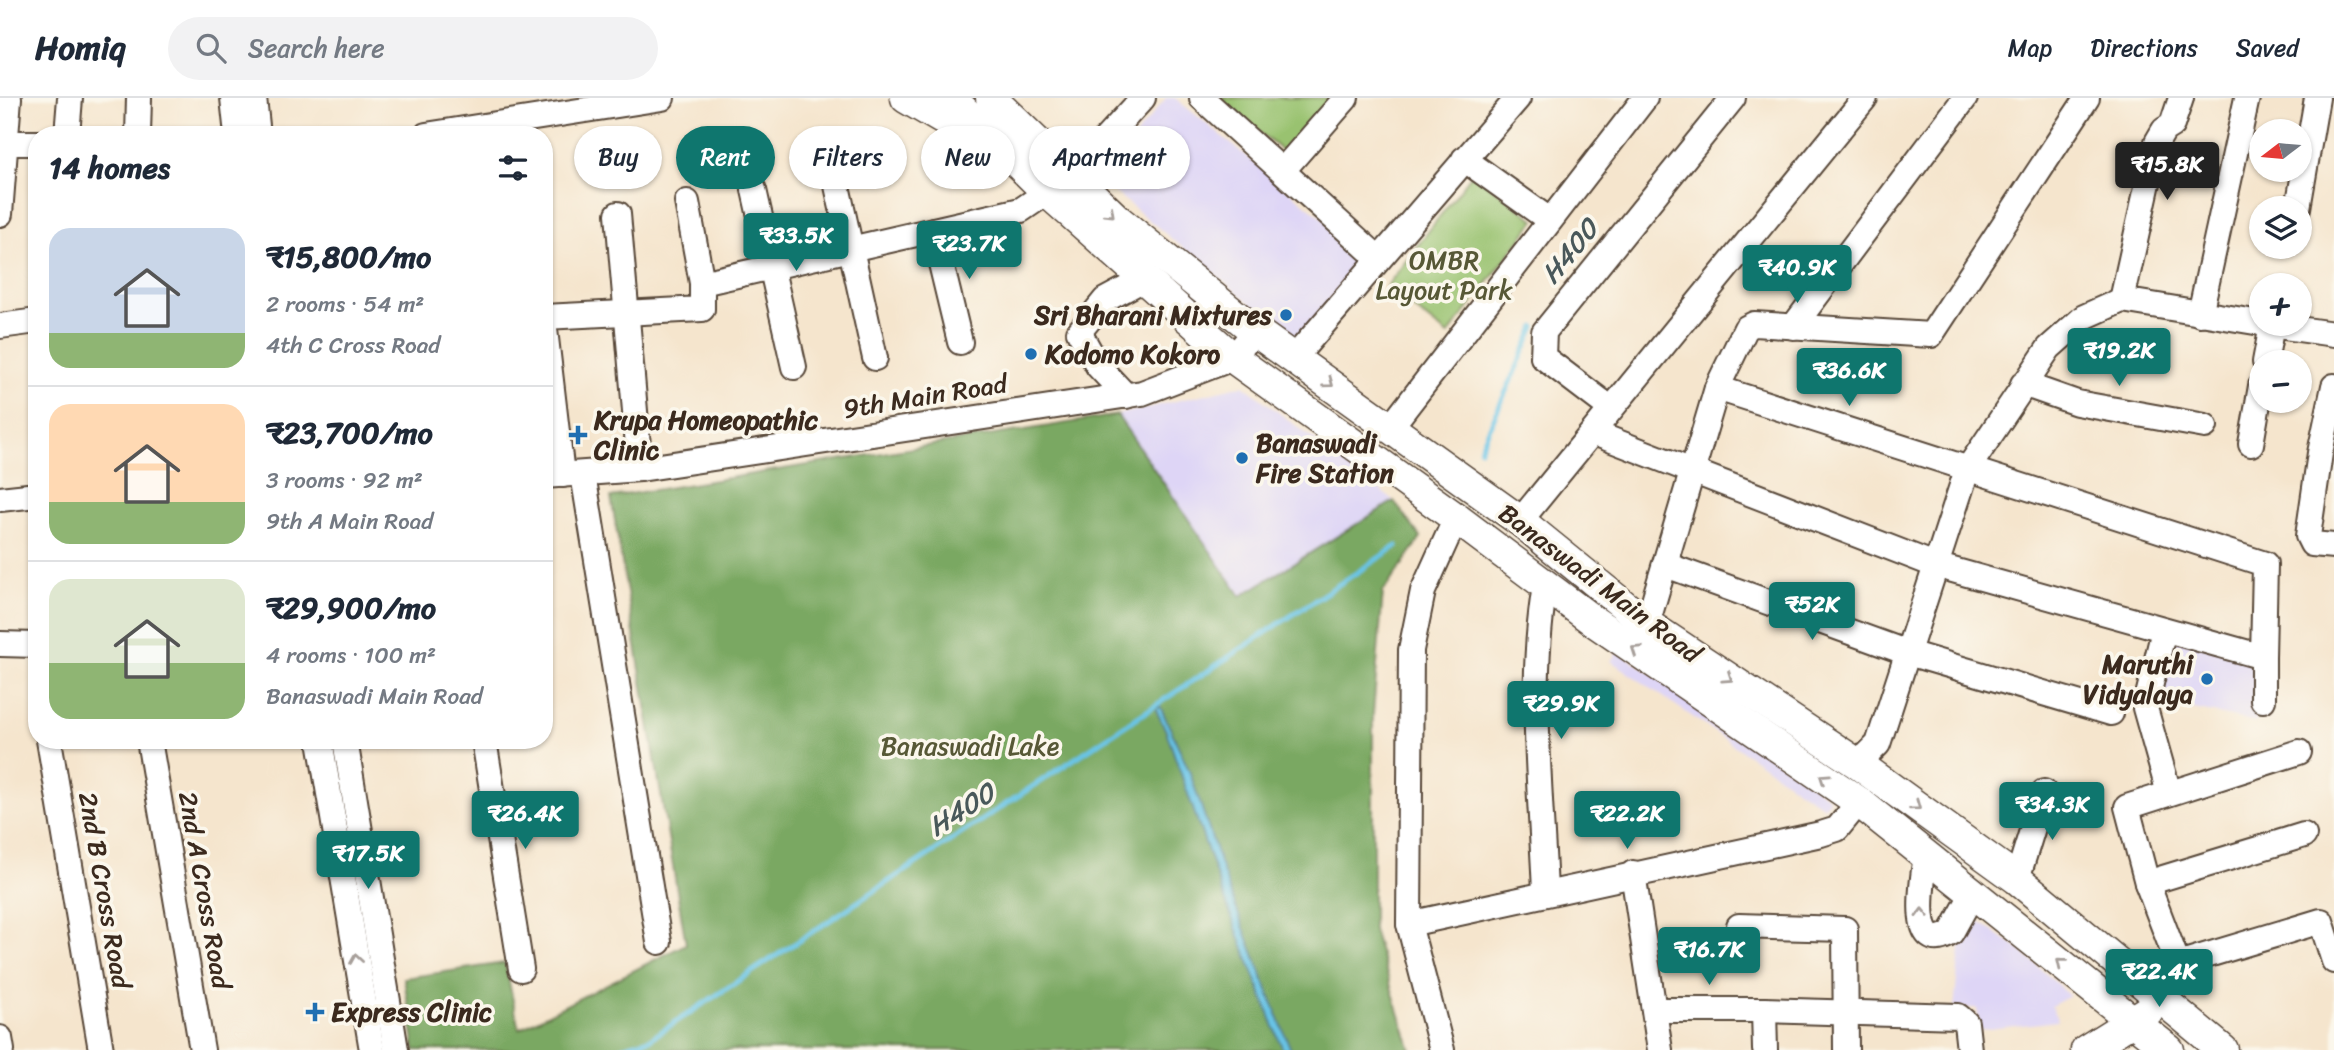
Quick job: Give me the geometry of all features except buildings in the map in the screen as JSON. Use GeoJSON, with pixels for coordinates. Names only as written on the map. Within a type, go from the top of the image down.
{"type":"FeatureCollection","features":[{"type":"Feature","properties":{"kind":"main road","name":"Banaswadi Main Road"},"geometry":{"type":"LineString","coordinates":[[906,98],[954,126]]}},
{"type":"Feature","properties":{"kind":"main road","name":"Banaswadi Main Road"},"geometry":{"type":"LineString","coordinates":[[951,98],[979,126]]}},
{"type":"Feature","properties":{"kind":"main road","name":"Banaswadi Main Road"},"geometry":{"type":"LineString","coordinates":[[991,98],[1029,146]]}},
{"type":"Feature","properties":{"kind":"main road","name":"Banaswadi Main Road"},"geometry":{"type":"LineString","coordinates":[[1064,189],[1144,279],[1233,358],[1456,518],[1545,586],[1859,802],[2134,1021],[2155,1047]]}},
{"type":"Feature","properties":{"kind":"main road","name":"Banaswadi Main Road"},"geometry":{"type":"LineString","coordinates":[[1067,189],[1118,220],[1255,331],[1295,357],[1520,522],[1647,624],[1858,764],[2017,879],[2156,997],[2224,1050]]}},
{"type":"Feature","properties":{"kind":"main road"},"geometry":{"type":"LineString","coordinates":[[2086,1050],[2134,1021],[2156,997]]}},
{"type":"Feature","properties":{"kind":"main road"},"geometry":{"type":"LineString","coordinates":[[2155,1047],[2188,1022]]}},
{"type":"Feature","properties":{"kind":"street"},"geometry":{"type":"LineString","coordinates":[[0,214],[3,143],[9,98]]}},
{"type":"Feature","properties":{"kind":"street"},"geometry":{"type":"LineString","coordinates":[[68,126],[70,98]]}},
{"type":"Feature","properties":{"kind":"street"},"geometry":{"type":"LineString","coordinates":[[138,126],[139,98]]}},
{"type":"Feature","properties":{"kind":"street"},"geometry":{"type":"LineString","coordinates":[[233,98],[236,126]]}},
{"type":"Feature","properties":{"kind":"street"},"geometry":{"type":"LineString","coordinates":[[254,98],[257,126]]}},
{"type":"Feature","properties":{"kind":"street"},"geometry":{"type":"LineString","coordinates":[[483,126],[662,98]]}},
{"type":"Feature","properties":{"kind":"street"},"geometry":{"type":"LineString","coordinates":[[1116,126],[1143,98]]}},
{"type":"Feature","properties":{"kind":"street"},"geometry":{"type":"LineString","coordinates":[[1202,98],[1284,169],[1378,258]]}},
{"type":"Feature","properties":{"kind":"street"},"geometry":{"type":"LineString","coordinates":[[1284,169],[1346,98]]}},
{"type":"Feature","properties":{"kind":"street"},"geometry":{"type":"LineString","coordinates":[[1295,357],[1518,98]]}},
{"type":"Feature","properties":{"kind":"street"},"geometry":{"type":"LineString","coordinates":[[1390,428],[1548,219],[1645,98]]}},
{"type":"Feature","properties":{"kind":"street"},"geometry":{"type":"LineString","coordinates":[[1610,408],[1543,357],[1544,332],[1733,98]]}},
{"type":"Feature","properties":{"kind":"street"},"geometry":{"type":"LineString","coordinates":[[1520,522],[1594,433],[1610,408],[1865,98]]}},
{"type":"Feature","properties":{"kind":"street"},"geometry":{"type":"LineString","coordinates":[[1793,327],[1965,98]]}},
{"type":"Feature","properties":{"kind":"street"},"geometry":{"type":"LineString","coordinates":[[1647,624],[1695,470],[1717,388],[1748,326],[1931,335],[2088,98]]}},
{"type":"Feature","properties":{"kind":"street"},"geometry":{"type":"LineString","coordinates":[[2122,300],[2157,142],[2164,130],[2172,125],[2181,98]]}},
{"type":"Feature","properties":{"kind":"street"},"geometry":{"type":"LineString","coordinates":[[2200,314],[2247,98]]}},
{"type":"Feature","properties":{"kind":"street"},"geometry":{"type":"LineString","coordinates":[[2300,196],[2317,98]]}},
{"type":"Feature","properties":{"kind":"street"},"geometry":{"type":"LineString","coordinates":[[3,143],[28,144]]}},
{"type":"Feature","properties":{"kind":"street"},"geometry":{"type":"LineString","coordinates":[[1464,159],[1548,219]]}},
{"type":"Feature","properties":{"kind":"street"},"geometry":{"type":"LineString","coordinates":[[838,189],[875,358]]}},
{"type":"Feature","properties":{"kind":"street"},"geometry":{"type":"LineString","coordinates":[[702,283],[1021,210],[1054,189]]}},
{"type":"Feature","properties":{"kind":"street"},"geometry":{"type":"LineString","coordinates":[[754,190],[794,367]]}},
{"type":"Feature","properties":{"kind":"street"},"geometry":{"type":"LineString","coordinates":[[553,318],[702,309],[702,283],[687,202]]}},
{"type":"Feature","properties":{"kind":"street"},"geometry":{"type":"LineString","coordinates":[[618,215],[629,313],[640,469]]}},
{"type":"Feature","properties":{"kind":"street"},"geometry":{"type":"LineString","coordinates":[[933,230],[960,342]]}},
{"type":"Feature","properties":{"kind":"street"},"geometry":{"type":"LineString","coordinates":[[1126,396],[1098,366],[1079,332],[1105,300],[1144,279]]}},
{"type":"Feature","properties":{"kind":"street"},"geometry":{"type":"LineString","coordinates":[[1858,764],[1878,744],[1967,470],[2049,348],[2100,307],[2122,300],[2249,322]]}},
{"type":"Feature","properties":{"kind":"street"},"geometry":{"type":"LineString","coordinates":[[0,326],[28,322]]}},
{"type":"Feature","properties":{"kind":"street","name":"9th Main Road"},"geometry":{"type":"LineString","coordinates":[[563,475],[640,469],[1142,393],[1233,358],[1255,331]]}},
{"type":"Feature","properties":{"kind":"street"},"geometry":{"type":"LineString","coordinates":[[2312,331],[2334,334]]}},
{"type":"Feature","properties":{"kind":"street"},"geometry":{"type":"LineString","coordinates":[[2023,384],[2077,403],[2205,426]]}},
{"type":"Feature","properties":{"kind":"street"},"geometry":{"type":"LineString","coordinates":[[2334,386],[2327,452],[2308,540],[2312,544],[2334,546]]}},
{"type":"Feature","properties":{"kind":"street"},"geometry":{"type":"LineString","coordinates":[[1717,388],[2265,564],[2263,700]]}},
{"type":"Feature","properties":{"kind":"street"},"geometry":{"type":"LineString","coordinates":[[553,393],[563,475],[659,942]]}},
{"type":"Feature","properties":{"kind":"street"},"geometry":{"type":"LineString","coordinates":[[2251,444],[2256,413]]}},
{"type":"Feature","properties":{"kind":"street"},"geometry":{"type":"LineString","coordinates":[[1594,433],[1935,565],[2263,657]]}},
{"type":"Feature","properties":{"kind":"street"},"geometry":{"type":"LineString","coordinates":[[0,499],[28,496]]}},
{"type":"Feature","properties":{"kind":"street"},"geometry":{"type":"LineString","coordinates":[[1442,1050],[1409,924],[1411,650],[1423,591],[1456,518]]}},
{"type":"Feature","properties":{"kind":"street"},"geometry":{"type":"LineString","coordinates":[[1666,565],[1908,653],[2111,713]]}},
{"type":"Feature","properties":{"kind":"street"},"geometry":{"type":"LineString","coordinates":[[1545,586],[1539,619],[1539,698],[1545,892]]}},
{"type":"Feature","properties":{"kind":"street"},"geometry":{"type":"LineString","coordinates":[[2164,629],[2145,708],[2169,793]]}},
{"type":"Feature","properties":{"kind":"street"},"geometry":{"type":"LineString","coordinates":[[0,644],[28,649]]}},
{"type":"Feature","properties":{"kind":"street","name":"2nd B Cross Road"},"geometry":{"type":"LineString","coordinates":[[51,749],[101,1050]]}},
{"type":"Feature","properties":{"kind":"street","name":"2nd A Cross Road"},"geometry":{"type":"LineString","coordinates":[[151,749],[202,1050]]}},
{"type":"Feature","properties":{"kind":"street"},"geometry":{"type":"LineString","coordinates":[[322,749],[372,1050]]}},
{"type":"Feature","properties":{"kind":"street"},"geometry":{"type":"LineString","coordinates":[[346,749],[396,1050]]}},
{"type":"Feature","properties":{"kind":"street"},"geometry":{"type":"LineString","coordinates":[[485,749],[521,969]]}},
{"type":"Feature","properties":{"kind":"street"},"geometry":{"type":"LineString","coordinates":[[2178,964],[2147,883],[2127,807],[2299,752]]}},
{"type":"Feature","properties":{"kind":"street"},"geometry":{"type":"LineString","coordinates":[[2017,879],[2044,792]]}},
{"type":"Feature","properties":{"kind":"street"},"geometry":{"type":"LineString","coordinates":[[1409,924],[1837,829],[1859,802]]}},
{"type":"Feature","properties":{"kind":"street"},"geometry":{"type":"LineString","coordinates":[[2147,883],[2304,835]]}},
{"type":"Feature","properties":{"kind":"street"},"geometry":{"type":"LineString","coordinates":[[1926,855],[1920,912],[1923,928],[1927,933],[1939,937],[1951,933],[1973,893]]}},
{"type":"Feature","properties":{"kind":"street"},"geometry":{"type":"LineString","coordinates":[[1633,873],[1660,1050]]}},
{"type":"Feature","properties":{"kind":"street"},"geometry":{"type":"LineString","coordinates":[[2156,997],[2178,964],[2321,922],[2334,961]]}},
{"type":"Feature","properties":{"kind":"street"},"geometry":{"type":"LineString","coordinates":[[1739,926],[1844,929],[1846,1050]]}},
{"type":"Feature","properties":{"kind":"street"},"geometry":{"type":"LineString","coordinates":[[1655,1010],[1764,1010],[1958,1017],[1966,1023],[1969,1050]]}},
{"type":"Feature","properties":{"kind":"street"},"geometry":{"type":"LineString","coordinates":[[1764,1010],[1765,1050]]}},
{"type":"Feature","properties":{"kind":"street"},"geometry":{"type":"LineString","coordinates":[[0,1038],[2,1050]]}},
{"type":"Feature","properties":{"kind":"shaded area"},"geometry":{"type":"Polygon","coordinates":[[[1166,98],[1175,98],[1369,256],[1299,343],[1111,189],[1190,189],[1190,126],[1143,126],[1166,98]]]}},
{"type":"Feature","properties":{"kind":"shaded area","name":"Banaswadi Fire Station"},"geometry":{"type":"Polygon","coordinates":[[[1243,385],[1394,501],[1241,596],[1117,415],[1243,385]]]}},
{"type":"Feature","properties":{"kind":"shaded area","name":"Maruthi Vidyalaya"},"geometry":{"type":"Polygon","coordinates":[[[2164,634],[2260,658],[2256,722],[2151,700],[2164,634]]]}},
{"type":"Feature","properties":{"kind":"shaded area"},"geometry":{"type":"Polygon","coordinates":[[[1618,651],[1830,798],[1824,807],[1611,661],[1618,651]]]}},
{"type":"Feature","properties":{"kind":"shaded area"},"geometry":{"type":"Polygon","coordinates":[[[1964,911],[2020,950],[2070,996],[2051,1006],[2058,1021],[1980,1030],[1977,1008],[1954,1008],[1964,911]]]}},
{"type":"Feature","properties":{"kind":"green space"},"geometry":{"type":"Polygon","coordinates":[[[1218,98],[1334,98],[1287,155],[1218,98]]]}},
{"type":"Feature","properties":{"kind":"green space","name":"OMBR Layout Park"},"geometry":{"type":"Polygon","coordinates":[[[1473,173],[1535,220],[1448,335],[1386,287],[1473,173]]]}},
{"type":"Feature","properties":{"kind":"green space","name":"Banaswadi Lake"},"geometry":{"type":"Polygon","coordinates":[[[1117,415],[1241,596],[1394,501],[1421,538],[1383,592],[1373,714],[1373,930],[1411,1050],[415,1050],[404,978],[505,963],[519,1029],[686,944],[611,497],[1117,415]]]}},
{"type":"Feature","properties":{"kind":"water"},"geometry":{"type":"Polygon","coordinates":[[[1160,706],[1189,770],[1230,892],[1291,1050],[1283,1050],[1222,892],[1166,731],[1156,710],[1160,706]]]}},
{"type":"Feature","properties":{"kind":"waterway","name":"H400"},"geometry":{"type":"LineString","coordinates":[[1480,449],[1535,327]]}},
{"type":"Feature","properties":{"kind":"waterway","name":"H400"},"geometry":{"type":"LineString","coordinates":[[613,1050],[650,1039],[1397,546]]}},
{"type":"Feature","properties":{"kind":"place","name":"Sri Bharani Mixtures"},"geometry":{"type":"Point","coordinates":[1286,315]}},
{"type":"Feature","properties":{"kind":"place","name":"Kodomo Kokoro"},"geometry":{"type":"Point","coordinates":[1031,354]}},
{"type":"Feature","properties":{"kind":"place","name":"Krupa Homeopathic Clinic"},"geometry":{"type":"Point","coordinates":[578,435]}},
{"type":"Feature","properties":{"kind":"place","name":"Banaswadi Fire Station"},"geometry":{"type":"Point","coordinates":[1242,458]}},
{"type":"Feature","properties":{"kind":"place","name":"Maruthi Vidyalaya"},"geometry":{"type":"Point","coordinates":[2207,679]}},
{"type":"Feature","properties":{"kind":"place","name":"Express Clinic"},"geometry":{"type":"Point","coordinates":[315,1012]}}]}
